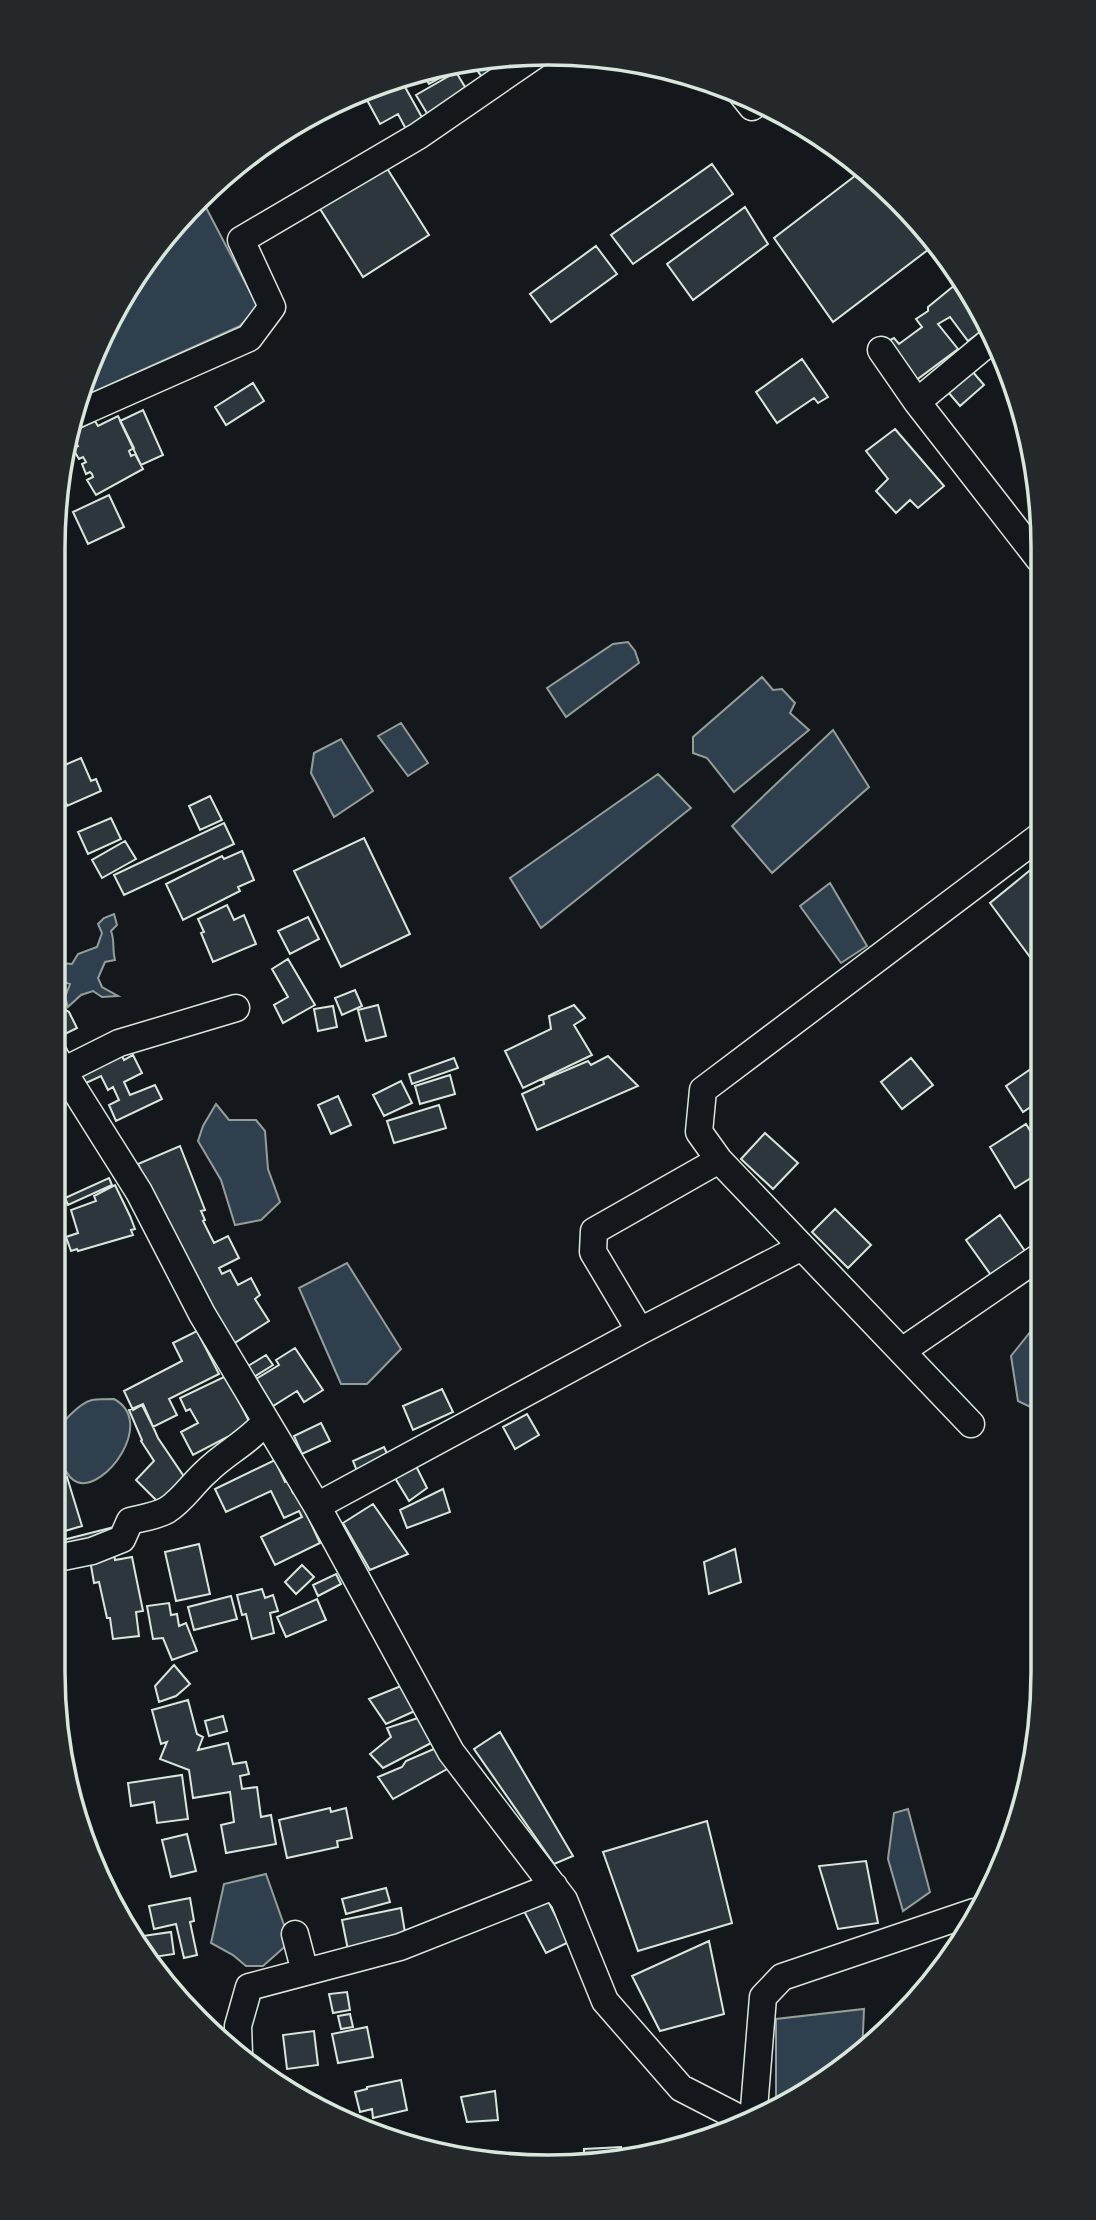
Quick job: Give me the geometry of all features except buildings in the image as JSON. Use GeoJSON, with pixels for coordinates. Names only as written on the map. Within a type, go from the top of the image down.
{"type":"FeatureCollection","features":[{"type":"Feature","properties":{"kind":"street"},"geometry":{"type":"LineString","coordinates":[[85,411],[249,338],[272,307],[242,240],[418,136],[520,66]]}},
{"type":"Feature","properties":{"kind":"street"},"geometry":{"type":"LineString","coordinates":[[918,402],[986,345]]}},
{"type":"Feature","properties":{"kind":"street"},"geometry":{"type":"LineString","coordinates":[[881,350],[1031,547]]}},
{"type":"Feature","properties":{"kind":"street"},"geometry":{"type":"LineString","coordinates":[[971,1424],[719,1160],[699,1132],[703,1090],[1031,844]]}},
{"type":"Feature","properties":{"kind":"street"},"geometry":{"type":"LineString","coordinates":[[65,1059],[236,1008]]}},
{"type":"Feature","properties":{"kind":"street"},"geometry":{"type":"LineString","coordinates":[[65,1072],[139,1192],[202,1314],[317,1506],[451,1752],[564,1900],[605,2001],[681,2088],[736,2117]]}},
{"type":"Feature","properties":{"kind":"street"},"geometry":{"type":"LineString","coordinates":[[640,1331],[593,1252],[594,1231],[719,1160]]}},
{"type":"Feature","properties":{"kind":"street"},"geometry":{"type":"LineString","coordinates":[[317,1506],[640,1331],[802,1247]]}},
{"type":"Feature","properties":{"kind":"street"},"geometry":{"type":"LineString","coordinates":[[902,1351],[1031,1263]]}},
{"type":"Feature","properties":{"kind":"street"},"geometry":{"type":"LineString","coordinates":[[65,1556],[92,1551],[122,1539],[130,1521],[164,1512],[233,1448],[258,1431],[266,1421]]}},
{"type":"Feature","properties":{"kind":"street"},"geometry":{"type":"LineString","coordinates":[[239,2043],[239,2026],[249,1987],[400,1948],[554,1886]]}},
{"type":"Feature","properties":{"kind":"street"},"geometry":{"type":"LineString","coordinates":[[754,2109],[764,1997],[782,1977],[967,1914]]}},
{"type":"Feature","properties":{"kind":"street"},"geometry":{"type":"LineString","coordinates":[[295,1934],[305,1972]]}},
{"type":"Feature","properties":{"kind":"water"},"geometry":{"type":"Polygon","coordinates":[[[206,207],[258,307],[240,326],[90,394],[129,306],[165,254],[206,207]]]}},
{"type":"Feature","properties":{"kind":"water"},"geometry":{"type":"Polygon","coordinates":[[[628,642],[639,663],[566,717],[547,688],[613,644],[628,642]]]}},
{"type":"Feature","properties":{"kind":"water"},"geometry":{"type":"Polygon","coordinates":[[[762,677],[773,690],[782,689],[795,703],[790,713],[809,730],[734,792],[707,758],[693,753],[693,737],[762,677]]]}},
{"type":"Feature","properties":{"kind":"water"},"geometry":{"type":"Polygon","coordinates":[[[401,723],[428,763],[408,776],[378,736],[401,723]]]}},
{"type":"Feature","properties":{"kind":"water"},"geometry":{"type":"Polygon","coordinates":[[[833,730],[869,787],[772,873],[732,826],[833,730]]]}},
{"type":"Feature","properties":{"kind":"water"},"geometry":{"type":"Polygon","coordinates":[[[341,739],[373,791],[334,817],[311,773],[314,753],[341,739]]]}},
{"type":"Feature","properties":{"kind":"water"},"geometry":{"type":"Polygon","coordinates":[[[658,774],[691,808],[541,928],[510,878],[658,774]]]}},
{"type":"Feature","properties":{"kind":"water"},"geometry":{"type":"Polygon","coordinates":[[[830,883],[867,946],[841,963],[800,906],[830,883]]]}},
{"type":"Feature","properties":{"kind":"water"},"geometry":{"type":"Polygon","coordinates":[[[114,914],[117,925],[111,931],[115,960],[105,962],[98,978],[102,987],[118,996],[102,997],[93,991],[81,995],[68,1007],[65,997],[70,984],[65,982],[65,963],[72,964],[78,954],[97,947],[102,933],[98,924],[114,914]]]}},
{"type":"Feature","properties":{"kind":"water"},"geometry":{"type":"Polygon","coordinates":[[[216,1104],[229,1120],[256,1120],[265,1131],[268,1169],[280,1202],[261,1220],[235,1225],[221,1180],[198,1141],[216,1104]]]}},
{"type":"Feature","properties":{"kind":"water"},"geometry":{"type":"Polygon","coordinates":[[[347,1263],[401,1349],[367,1384],[341,1384],[299,1288],[347,1263]]]}},
{"type":"Feature","properties":{"kind":"water"},"geometry":{"type":"Polygon","coordinates":[[[1031,1331],[1031,1407],[1018,1401],[1011,1356],[1031,1331]]]}},
{"type":"Feature","properties":{"kind":"water"},"geometry":{"type":"Polygon","coordinates":[[[114,1399],[126,1410],[130,1423],[128,1438],[112,1467],[88,1483],[77,1482],[65,1470],[65,1421],[83,1404],[92,1400],[114,1399]]]}},
{"type":"Feature","properties":{"kind":"water"},"geometry":{"type":"Polygon","coordinates":[[[908,1809],[930,1892],[903,1911],[888,1859],[894,1813],[908,1809]]]}},
{"type":"Feature","properties":{"kind":"water"},"geometry":{"type":"Polygon","coordinates":[[[266,1874],[290,1942],[263,1966],[246,1966],[211,1943],[224,1884],[266,1874]]]}},
{"type":"Feature","properties":{"kind":"water"},"geometry":{"type":"Polygon","coordinates":[[[864,2009],[863,2038],[816,2074],[776,2098],[776,2019],[864,2009]]]}}]}
